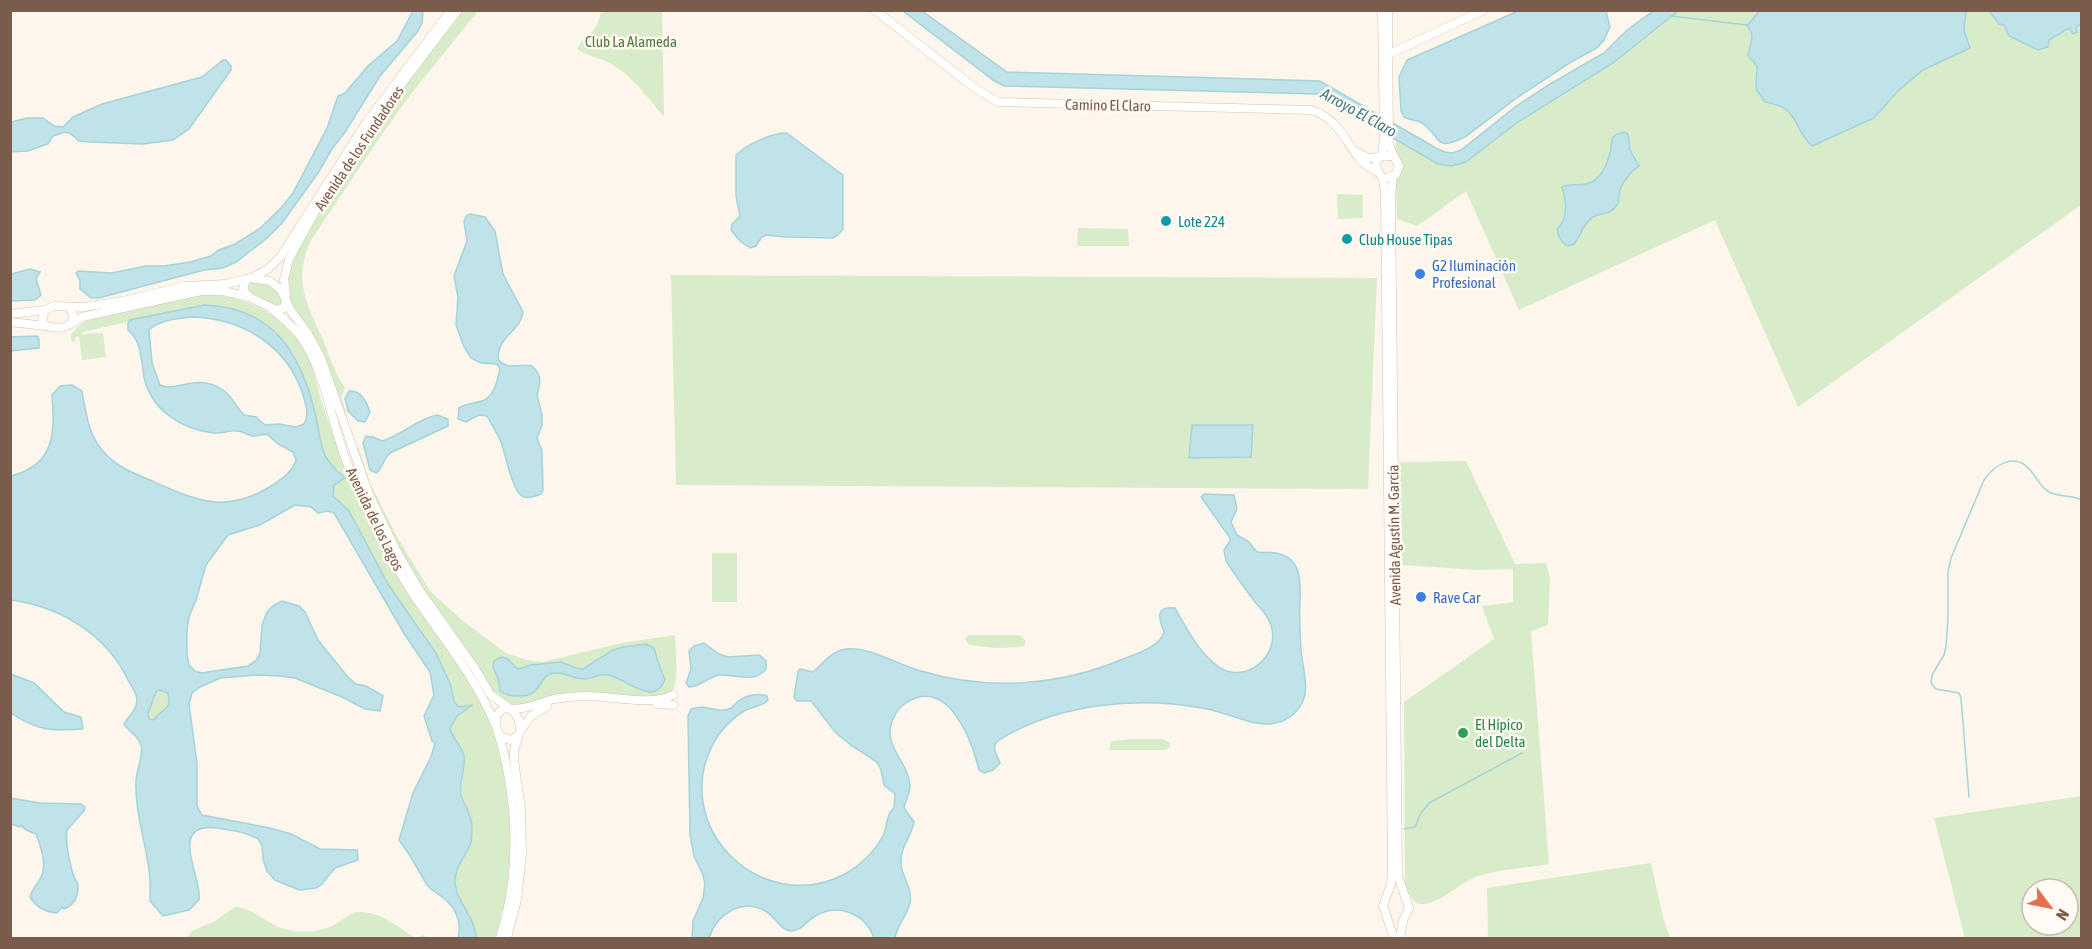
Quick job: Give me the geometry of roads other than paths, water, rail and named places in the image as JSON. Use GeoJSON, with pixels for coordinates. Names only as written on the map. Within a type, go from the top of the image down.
{"type":"FeatureCollection","features":[{"type":"Feature","properties":{"kind":"street","name":"Avenida de los Fundadores"},"geometry":{"type":"LineString","coordinates":[[248,278],[268,269],[281,256],[366,123],[451,10]]}},
{"type":"Feature","properties":{"kind":"street","name":"Avenida de los Fundadores"},"geometry":{"type":"LineString","coordinates":[[286,299],[284,279],[286,268],[304,230],[378,117],[458,10]]}},
{"type":"Feature","properties":{"kind":"street","name":"Camino El Claro"},"geometry":{"type":"LineString","coordinates":[[875,10],[976,89],[998,102],[1306,109],[1317,112],[1332,121],[1359,158],[1380,175]]}},
{"type":"Feature","properties":{"kind":"street"},"geometry":{"type":"LineString","coordinates":[[1382,10],[1387,55]]}},
{"type":"Feature","properties":{"kind":"street"},"geometry":{"type":"LineString","coordinates":[[1386,140],[1399,166],[1393,176],[1380,175],[1376,167],[1386,140],[1388,10]]}},
{"type":"Feature","properties":{"kind":"street"},"geometry":{"type":"LineString","coordinates":[[1387,55],[1484,10]]}},
{"type":"Feature","properties":{"kind":"street"},"geometry":{"type":"LineString","coordinates":[[1353,149],[1367,158],[1390,154],[1394,156]]}},
{"type":"Feature","properties":{"kind":"street","name":"Avenida Agustín M. García"},"geometry":{"type":"LineString","coordinates":[[1380,175],[1385,193],[1392,857],[1389,891]]}},
{"type":"Feature","properties":{"kind":"street","name":"Avenida Agustín M. García"},"geometry":{"type":"LineString","coordinates":[[1393,176],[1390,195],[1398,876],[1403,892]]}},
{"type":"Feature","properties":{"kind":"street"},"geometry":{"type":"LineString","coordinates":[[248,278],[243,290],[249,297]]}},
{"type":"Feature","properties":{"kind":"street"},"geometry":{"type":"LineString","coordinates":[[10,314],[45,310],[54,306],[84,307],[123,301],[184,286],[226,284],[248,278],[270,281],[281,290],[286,299],[286,305],[281,309],[271,308]]}},
{"type":"Feature","properties":{"kind":"street"},"geometry":{"type":"LineString","coordinates":[[10,322],[62,328],[82,317],[187,293],[213,291],[249,297]]}},
{"type":"Feature","properties":{"kind":"street","name":"Avenida de los Lagos"},"geometry":{"type":"LineString","coordinates":[[249,297],[271,308],[295,330],[309,350],[346,460],[378,531],[412,592],[471,676],[495,724]]}},
{"type":"Feature","properties":{"kind":"street","name":"Avenida de los Lagos"},"geometry":{"type":"LineString","coordinates":[[286,299],[321,358],[369,494],[396,550],[418,588],[490,693],[509,708]]}},
{"type":"Feature","properties":{"kind":"street"},"geometry":{"type":"LineString","coordinates":[[70,308],[74,314],[72,323]]}},
{"type":"Feature","properties":{"kind":"street"},"geometry":{"type":"LineString","coordinates":[[45,310],[42,320],[46,326]]}},
{"type":"Feature","properties":{"kind":"street"},"geometry":{"type":"LineString","coordinates":[[500,939],[514,870],[515,830],[512,792],[495,724],[497,714],[509,708],[530,708],[547,701],[572,697],[594,696],[649,700],[664,699],[673,695]]}},
{"type":"Feature","properties":{"kind":"street"},"geometry":{"type":"LineString","coordinates":[[499,736],[510,740],[519,733],[537,711],[560,703],[593,701],[673,705]]}},
{"type":"Feature","properties":{"kind":"street"},"geometry":{"type":"LineString","coordinates":[[507,939],[517,900],[522,854],[521,809],[514,760],[519,720],[509,708]]}},
{"type":"Feature","properties":{"kind":"street"},"geometry":{"type":"LineString","coordinates":[[1394,939],[1383,906],[1389,891],[1395,889],[1403,892],[1409,908],[1403,921],[1400,939]]}},
{"type":"Feature","properties":{"kind":"street"},"geometry":{"type":"LineString","coordinates":[[1388,918],[1393,923],[1403,921]]}},
{"type":"Feature","properties":{"kind":"water"},"geometry":{"type":"Polygon","coordinates":[[[1760,10],[1966,11],[1964,30],[1970,48],[1923,70],[1898,91],[1874,118],[1812,146],[1790,113],[1784,108],[1765,102],[1756,89],[1757,66],[1748,56],[1752,36],[1747,26],[1760,10]]]}},
{"type":"Feature","properties":{"kind":"water"},"geometry":{"type":"Polygon","coordinates":[[[413,11],[423,11],[422,23],[418,31],[380,76],[318,173],[282,223],[266,239],[236,262],[223,268],[204,270],[99,298],[91,298],[80,289],[80,281],[76,273],[78,271],[112,273],[146,266],[190,262],[211,256],[259,229],[293,193],[327,128],[338,96],[345,93],[368,66],[397,41],[413,11]]]}},
{"type":"Feature","properties":{"kind":"water","name":"Arroyo El Claro"},"geometry":{"type":"Polygon","coordinates":[[[903,11],[922,11],[1007,72],[1320,81],[1436,148],[1452,153],[1461,150],[1515,107],[1604,53],[1627,30],[1653,11],[1678,11],[1613,63],[1518,122],[1466,162],[1452,166],[1438,164],[1317,94],[1004,86],[903,11]]]}},
{"type":"Feature","properties":{"kind":"water"},"geometry":{"type":"Polygon","coordinates":[[[1518,11],[1606,11],[1610,27],[1597,48],[1571,62],[1518,97],[1465,137],[1443,143],[1422,123],[1404,117],[1401,111],[1399,77],[1407,60],[1518,11]]]}},
{"type":"Feature","properties":{"kind":"water"},"geometry":{"type":"Polygon","coordinates":[[[1989,11],[2081,11],[2081,24],[2076,27],[2077,32],[2073,34],[2069,28],[2049,40],[2048,47],[2038,50],[2009,36],[2004,25],[1999,24],[1989,11]]]}},
{"type":"Feature","properties":{"kind":"water"},"geometry":{"type":"Polygon","coordinates":[[[223,60],[231,66],[231,70],[189,129],[173,140],[143,144],[89,142],[79,141],[65,132],[53,136],[48,144],[28,151],[11,152],[11,122],[27,118],[43,118],[54,126],[63,127],[73,117],[102,104],[202,77],[223,60]]]}},
{"type":"Feature","properties":{"kind":"water"},"geometry":{"type":"Polygon","coordinates":[[[1625,132],[1628,134],[1630,150],[1639,166],[1620,189],[1618,203],[1614,208],[1590,220],[1574,244],[1568,246],[1560,239],[1557,229],[1565,215],[1562,187],[1593,182],[1606,166],[1612,138],[1625,132]]]}},
{"type":"Feature","properties":{"kind":"water"},"geometry":{"type":"Polygon","coordinates":[[[787,133],[843,175],[843,229],[833,238],[766,235],[756,246],[750,248],[731,230],[732,224],[740,216],[736,196],[736,155],[760,140],[787,133]]]}},
{"type":"Feature","properties":{"kind":"water"},"geometry":{"type":"Polygon","coordinates":[[[470,214],[485,217],[495,231],[503,274],[523,312],[518,324],[502,344],[498,359],[505,365],[532,366],[539,376],[537,395],[542,425],[537,438],[542,451],[543,490],[541,494],[534,496],[524,497],[515,487],[501,442],[487,416],[479,415],[466,422],[458,419],[459,408],[490,396],[495,388],[500,369],[497,364],[481,363],[471,358],[464,347],[456,325],[458,297],[454,276],[467,241],[464,221],[470,214]]]}},
{"type":"Feature","properties":{"kind":"water"},"geometry":{"type":"Polygon","coordinates":[[[30,269],[40,272],[36,279],[41,295],[35,300],[11,301],[11,274],[30,269]]]}},
{"type":"Feature","properties":{"kind":"water"},"geometry":{"type":"Polygon","coordinates":[[[204,305],[227,308],[247,314],[264,323],[290,351],[300,368],[308,388],[325,455],[345,478],[334,485],[333,496],[349,511],[388,584],[436,653],[451,686],[454,702],[459,707],[473,705],[457,716],[450,728],[464,756],[461,793],[471,818],[472,827],[471,843],[458,868],[455,883],[459,898],[473,924],[476,938],[458,938],[459,926],[454,910],[447,901],[427,885],[399,840],[413,793],[431,757],[435,743],[432,741],[424,716],[434,695],[430,672],[405,635],[334,513],[328,511],[318,513],[311,507],[295,505],[260,525],[228,535],[206,565],[189,617],[187,655],[189,665],[201,673],[248,666],[256,660],[260,653],[262,625],[267,612],[282,601],[299,606],[305,612],[318,640],[347,676],[356,684],[366,686],[383,696],[380,711],[365,709],[295,678],[256,675],[220,678],[200,687],[192,693],[189,704],[197,763],[197,806],[202,815],[291,834],[320,849],[357,850],[358,860],[335,868],[316,888],[299,890],[275,880],[267,871],[262,846],[258,839],[233,831],[202,828],[193,834],[190,842],[190,854],[199,890],[199,900],[189,910],[163,916],[150,901],[150,873],[136,793],[136,777],[142,749],[138,739],[124,724],[136,707],[136,695],[108,649],[80,625],[47,609],[11,600],[11,476],[26,471],[44,456],[52,434],[52,395],[60,386],[72,385],[82,391],[86,415],[94,438],[108,456],[131,472],[181,493],[210,501],[239,500],[254,495],[283,478],[296,460],[293,452],[278,444],[268,435],[252,436],[237,431],[217,433],[202,431],[180,423],[170,416],[153,399],[148,389],[136,340],[128,330],[130,320],[204,305]],[[192,317],[163,322],[149,330],[152,363],[160,385],[173,387],[204,383],[213,385],[223,390],[244,415],[256,417],[265,425],[279,424],[296,427],[304,424],[307,412],[302,392],[295,375],[273,348],[244,329],[228,323],[192,317]],[[159,690],[156,692],[148,714],[149,719],[153,720],[169,705],[168,693],[159,690]]]}},
{"type":"Feature","properties":{"kind":"water"},"geometry":{"type":"Polygon","coordinates":[[[37,336],[39,348],[11,351],[11,337],[37,336]]]}},
{"type":"Feature","properties":{"kind":"water"},"geometry":{"type":"Polygon","coordinates":[[[349,391],[360,394],[367,404],[370,412],[365,422],[358,421],[348,411],[345,398],[349,391]]]}},
{"type":"Feature","properties":{"kind":"water"},"geometry":{"type":"Polygon","coordinates":[[[437,415],[448,419],[448,426],[390,453],[376,473],[370,470],[363,443],[366,436],[382,441],[437,415]]]}},
{"type":"Feature","properties":{"kind":"water"},"geometry":{"type":"Polygon","coordinates":[[[1192,425],[1253,425],[1251,457],[1189,458],[1192,425]]]}},
{"type":"Feature","properties":{"kind":"water"},"geometry":{"type":"Polygon","coordinates":[[[1204,494],[1234,495],[1237,509],[1231,522],[1237,535],[1248,541],[1257,552],[1284,555],[1290,559],[1297,570],[1300,584],[1300,637],[1305,690],[1302,703],[1292,715],[1279,722],[1261,724],[1219,712],[1177,704],[1124,703],[1071,711],[1046,718],[999,740],[995,748],[1000,763],[993,770],[984,773],[979,770],[964,729],[946,705],[935,698],[922,697],[907,702],[896,714],[890,729],[892,744],[909,778],[909,794],[904,808],[914,822],[901,857],[910,892],[910,903],[895,938],[874,938],[870,929],[857,916],[841,910],[823,913],[791,931],[784,929],[767,912],[749,906],[740,907],[724,915],[709,938],[692,938],[693,921],[703,898],[705,884],[694,856],[690,835],[688,716],[691,709],[702,707],[724,710],[731,708],[746,697],[767,696],[766,702],[744,711],[722,730],[713,744],[703,775],[704,805],[713,833],[731,856],[754,873],[782,884],[812,885],[843,875],[862,862],[877,845],[894,808],[895,794],[884,785],[877,762],[836,733],[811,701],[797,701],[794,697],[798,671],[800,669],[813,672],[836,652],[855,649],[946,677],[997,683],[1049,680],[1099,668],[1153,646],[1164,632],[1160,615],[1163,609],[1168,608],[1175,608],[1189,632],[1212,662],[1229,672],[1250,670],[1259,664],[1271,647],[1273,636],[1271,625],[1226,561],[1224,550],[1230,538],[1201,497],[1204,494]]]}},
{"type":"Feature","properties":{"kind":"water"},"geometry":{"type":"Polygon","coordinates":[[[704,643],[719,654],[728,657],[759,655],[766,661],[766,669],[761,674],[750,677],[720,675],[689,687],[686,683],[691,669],[689,651],[694,646],[704,643]]]}},
{"type":"Feature","properties":{"kind":"water"},"geometry":{"type":"Polygon","coordinates":[[[646,644],[654,648],[665,679],[660,688],[653,692],[636,688],[609,675],[584,679],[553,673],[544,678],[532,693],[510,695],[500,691],[493,667],[494,661],[502,657],[508,659],[518,669],[531,665],[561,662],[583,669],[613,650],[646,644]]]}},
{"type":"Feature","properties":{"kind":"water"},"geometry":{"type":"Polygon","coordinates":[[[11,674],[34,683],[64,712],[81,717],[83,729],[45,728],[29,723],[11,713],[11,674]]]}},
{"type":"Feature","properties":{"kind":"water"},"geometry":{"type":"Polygon","coordinates":[[[10,798],[40,803],[81,804],[85,807],[67,830],[69,858],[78,884],[77,896],[71,905],[64,909],[62,907],[57,913],[41,908],[30,897],[42,874],[43,856],[36,834],[21,825],[20,827],[11,824],[10,798]]]}},
{"type":"Feature","properties":{"kind":"waterway"},"geometry":{"type":"LineString","coordinates":[[1671,16],[1747,25]]}},
{"type":"Feature","properties":{"kind":"waterway"},"geometry":{"type":"LineString","coordinates":[[1969,797],[1961,698],[1959,693],[1936,689],[1931,683],[1932,675],[1944,655],[1946,646],[1948,572],[1951,558],[1984,480],[1999,465],[2012,461],[2019,462],[2025,465],[2049,492],[2082,500]]}},
{"type":"Feature","properties":{"kind":"waterway"},"geometry":{"type":"LineString","coordinates":[[1404,829],[1415,827],[1421,813],[1429,803],[1522,753]]}},
{"type":"Feature","properties":{"kind":"place","name":"Lote 224"},"geometry":{"type":"Point","coordinates":[1166,221]}},
{"type":"Feature","properties":{"kind":"place","name":"Club House Tipas"},"geometry":{"type":"Point","coordinates":[1347,239]}},
{"type":"Feature","properties":{"kind":"place","name":"G2 Iluminación Profesional"},"geometry":{"type":"Point","coordinates":[1420,274]}},
{"type":"Feature","properties":{"kind":"place","name":"Rave Car"},"geometry":{"type":"Point","coordinates":[1421,597]}},
{"type":"Feature","properties":{"kind":"place","name":"El Hípico del Delta"},"geometry":{"type":"Point","coordinates":[1463,733]}},
{"type":"Feature","properties":{"kind":"park label","name":"Club La Alameda"},"geometry":{"type":"Point","coordinates":[631,41]}}]}
